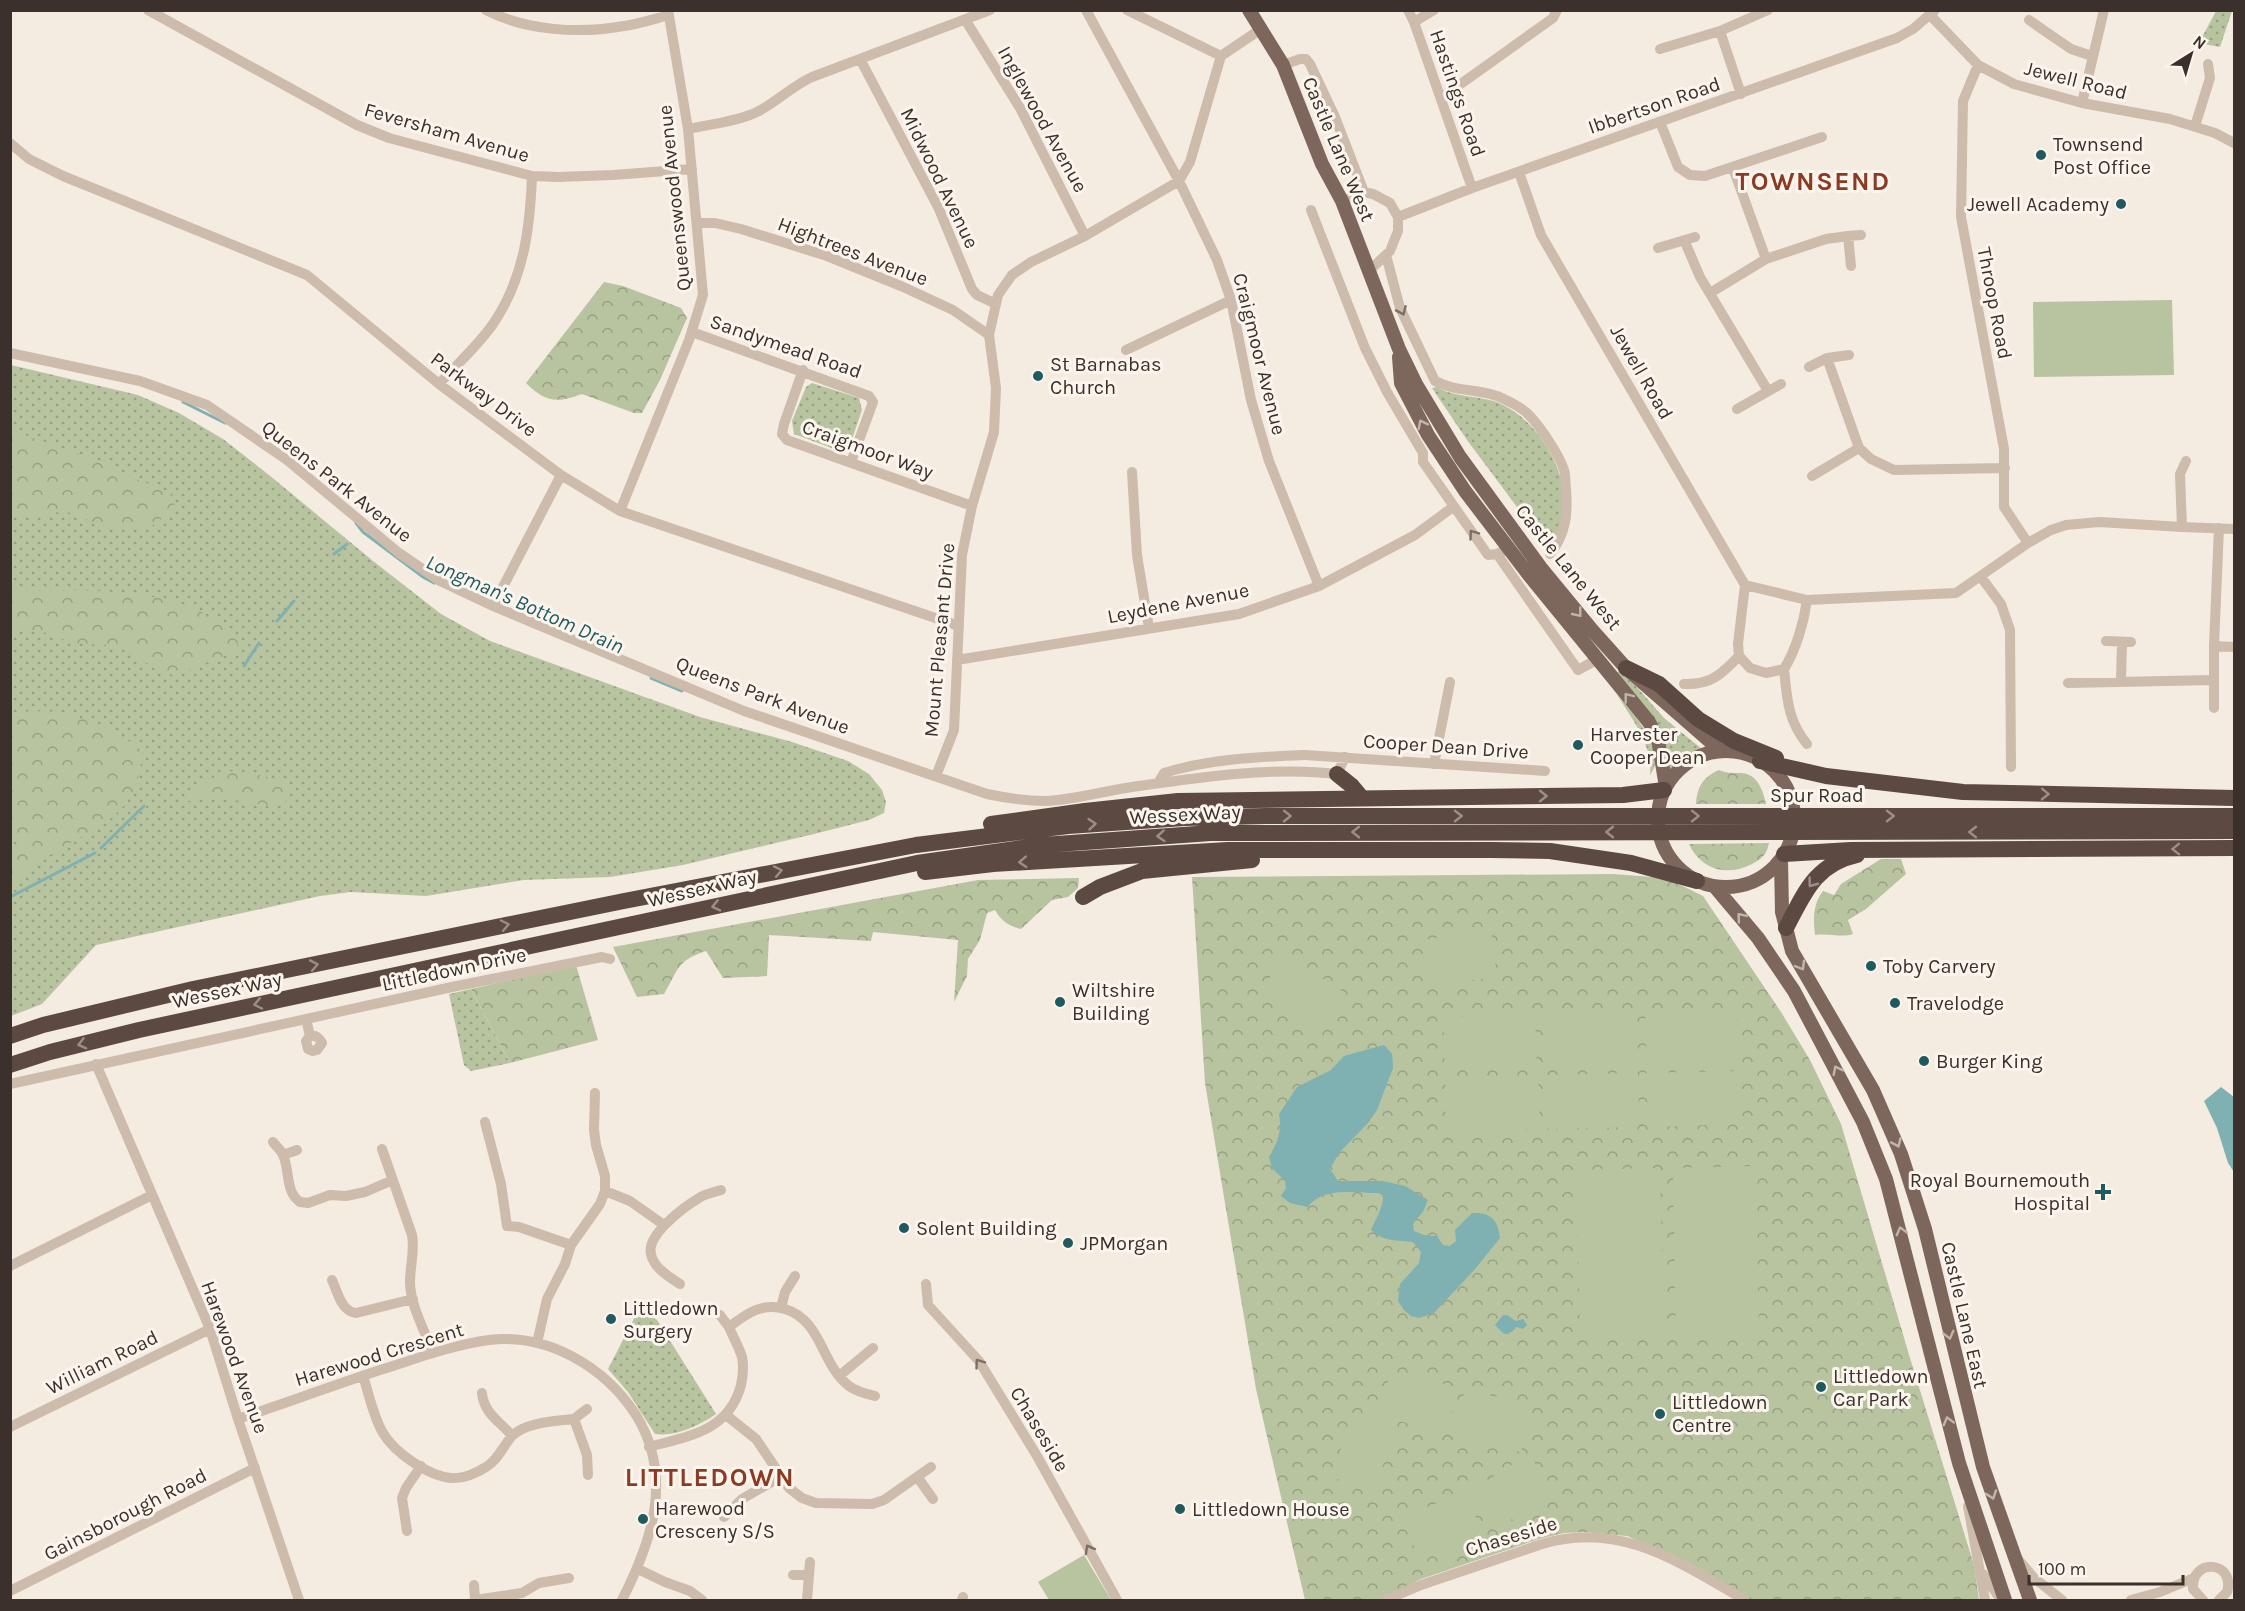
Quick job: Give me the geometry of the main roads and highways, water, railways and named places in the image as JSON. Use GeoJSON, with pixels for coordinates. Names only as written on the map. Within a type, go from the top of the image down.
{"type":"FeatureCollection","features":[{"type":"Feature","properties":{"kind":"highway"},"geometry":{"type":"LineString","coordinates":[[1626,668],[1659,684],[1698,719],[1734,741],[1816,773]]}},
{"type":"Feature","properties":{"kind":"highway"},"geometry":{"type":"LineString","coordinates":[[1760,761],[1816,773],[1963,792],[2235,798]]}},
{"type":"Feature","properties":{"kind":"highway"},"geometry":{"type":"LineString","coordinates":[[1337,774],[1362,798]]}},
{"type":"Feature","properties":{"kind":"highway"},"geometry":{"type":"LineString","coordinates":[[847,857],[953,830],[1085,810],[1178,801],[1623,795],[1665,789]]}},
{"type":"Feature","properties":{"kind":"highway","name":"Wessex Way"},"geometry":{"type":"LineString","coordinates":[[10,1036],[52,1023],[193,989],[847,857],[963,838],[1114,822],[1266,816],[1399,815]]}},
{"type":"Feature","properties":{"kind":"highway","name":"Spur Road"},"geometry":{"type":"LineString","coordinates":[[1399,815],[2030,824],[2235,831]]}},
{"type":"Feature","properties":{"kind":"highway","name":"Spur Road"},"geometry":{"type":"LineString","coordinates":[[1414,832],[2030,824],[2235,816]]}},
{"type":"Feature","properties":{"kind":"highway","name":"Wessex Way"},"geometry":{"type":"LineString","coordinates":[[10,1065],[50,1052],[139,1030],[598,933],[814,884],[955,856],[1093,840],[1211,833],[1414,832]]}},
{"type":"Feature","properties":{"kind":"highway"},"geometry":{"type":"LineString","coordinates":[[1783,857],[1818,851],[1881,849],[2235,848]]}},
{"type":"Feature","properties":{"kind":"highway"},"geometry":{"type":"LineString","coordinates":[[1786,928],[1809,885],[1821,872],[1842,858],[1881,849]]}},
{"type":"Feature","properties":{"kind":"highway"},"geometry":{"type":"LineString","coordinates":[[814,884],[1021,862],[1228,850],[1550,851],[1630,863],[1697,881]]}},
{"type":"Feature","properties":{"kind":"highway"},"geometry":{"type":"LineString","coordinates":[[1083,897],[1142,871],[1315,854],[1411,850]]}},
{"type":"Feature","properties":{"kind":"main road","name":"Castle Lane West"},"geometry":{"type":"LineString","coordinates":[[1249,10],[1283,65],[1322,164],[1342,201],[1399,349],[1416,384],[1460,457],[1541,568],[1626,668],[1720,752]]}},
{"type":"Feature","properties":{"kind":"main road","name":"Castle Lane West"},"geometry":{"type":"LineString","coordinates":[[1399,349],[1401,383],[1428,449],[1465,491],[1503,551],[1598,659],[1649,722],[1658,739],[1665,789]]}},
{"type":"Feature","properties":{"kind":"main road"},"geometry":{"type":"LineString","coordinates":[[1460,457],[1468,481],[1510,538],[1503,551]]}},
{"type":"Feature","properties":{"kind":"main road"},"geometry":{"type":"LineString","coordinates":[[1741,753],[1760,761],[1774,772],[1785,786],[1792,802],[1794,820],[1791,838],[1783,857],[1768,873],[1752,882],[1734,887],[1715,887],[1697,881],[1679,869],[1666,852],[1659,832],[1657,815],[1665,789],[1683,766],[1707,754],[1741,753]]}},
{"type":"Feature","properties":{"kind":"main road","name":"Castle Lane East"},"geometry":{"type":"LineString","coordinates":[[1783,857],[1782,912],[1792,951],[1873,1090],[1901,1154],[1925,1229],[1977,1446],[2030,1600]]}},
{"type":"Feature","properties":{"kind":"main road","name":"Castle Lane East"},"geometry":{"type":"LineString","coordinates":[[1715,887],[1758,938],[1794,992],[1863,1122],[1887,1179],[1929,1351],[1963,1477],[2003,1600]]}},
{"type":"Feature","properties":{"kind":"water"},"geometry":{"type":"Polygon","coordinates":[[[1384,1045],[1392,1054],[1393,1068],[1377,1110],[1368,1123],[1339,1153],[1330,1169],[1338,1181],[1383,1181],[1405,1186],[1428,1200],[1423,1212],[1413,1223],[1414,1231],[1437,1236],[1443,1245],[1450,1246],[1456,1241],[1455,1230],[1472,1213],[1484,1214],[1492,1218],[1500,1238],[1434,1313],[1419,1318],[1411,1316],[1398,1301],[1400,1284],[1419,1263],[1421,1252],[1413,1242],[1386,1239],[1371,1230],[1381,1209],[1383,1196],[1379,1193],[1340,1192],[1322,1196],[1308,1207],[1290,1203],[1281,1196],[1286,1188],[1285,1181],[1272,1168],[1269,1157],[1278,1136],[1279,1114],[1297,1087],[1331,1070],[1344,1056],[1384,1045]]]}},
{"type":"Feature","properties":{"kind":"water"},"geometry":{"type":"Polygon","coordinates":[[[2221,1087],[2234,1097],[2234,1172],[2228,1163],[2217,1128],[2204,1101],[2221,1087]]]}},
{"type":"Feature","properties":{"kind":"water"},"geometry":{"type":"Polygon","coordinates":[[[1503,1315],[1516,1321],[1523,1319],[1527,1325],[1523,1329],[1517,1327],[1508,1334],[1504,1334],[1495,1325],[1503,1315]]]}},
{"type":"Feature","properties":{"kind":"waterway"},"geometry":{"type":"LineString","coordinates":[[183,402],[225,423]]}},
{"type":"Feature","properties":{"kind":"waterway","name":"Longman's Bottom Drain"},"geometry":{"type":"LineString","coordinates":[[356,523],[363,532],[434,583]]}},
{"type":"Feature","properties":{"kind":"waterway","name":"Longman's Bottom Drain"},"geometry":{"type":"LineString","coordinates":[[334,554],[347,544]]}},
{"type":"Feature","properties":{"kind":"waterway","name":"Longman's Bottom Drain"},"geometry":{"type":"LineString","coordinates":[[277,621],[294,601]]}},
{"type":"Feature","properties":{"kind":"waterway","name":"Longman's Bottom Drain"},"geometry":{"type":"LineString","coordinates":[[244,666],[259,643]]}},
{"type":"Feature","properties":{"kind":"waterway","name":"Longman's Bottom Drain"},"geometry":{"type":"LineString","coordinates":[[651,678],[682,691]]}},
{"type":"Feature","properties":{"kind":"waterway","name":"Longman's Bottom Drain"},"geometry":{"type":"LineString","coordinates":[[101,848],[144,806]]}},
{"type":"Feature","properties":{"kind":"waterway","name":"Longman's Bottom Drain"},"geometry":{"type":"LineString","coordinates":[[10,897],[95,853]]}},
{"type":"Feature","properties":{"kind":"place","name":"Townsend Post Office"},"geometry":{"type":"Point","coordinates":[2041,155]}},
{"type":"Feature","properties":{"kind":"place","name":"Jewell Academy"},"geometry":{"type":"Point","coordinates":[2121,204]}},
{"type":"Feature","properties":{"kind":"place","name":"St Barnabas Church"},"geometry":{"type":"Point","coordinates":[1038,376]}},
{"type":"Feature","properties":{"kind":"place","name":"Harvester Cooper Dean"},"geometry":{"type":"Point","coordinates":[1578,745]}},
{"type":"Feature","properties":{"kind":"place","name":"Toby Carvery"},"geometry":{"type":"Point","coordinates":[1871,966]}},
{"type":"Feature","properties":{"kind":"place","name":"Wiltshire Building"},"geometry":{"type":"Point","coordinates":[1060,1002]}},
{"type":"Feature","properties":{"kind":"place","name":"Travelodge"},"geometry":{"type":"Point","coordinates":[1895,1003]}},
{"type":"Feature","properties":{"kind":"place","name":"Burger King"},"geometry":{"type":"Point","coordinates":[1924,1061]}},
{"type":"Feature","properties":{"kind":"place","name":"Royal Bournemouth Hospital"},"geometry":{"type":"Point","coordinates":[2103,1192]}},
{"type":"Feature","properties":{"kind":"place","name":"Solent Building"},"geometry":{"type":"Point","coordinates":[904,1228]}},
{"type":"Feature","properties":{"kind":"place","name":"JPMorgan"},"geometry":{"type":"Point","coordinates":[1068,1243]}},
{"type":"Feature","properties":{"kind":"place","name":"Littledown Surgery"},"geometry":{"type":"Point","coordinates":[611,1319]}},
{"type":"Feature","properties":{"kind":"place","name":"Littledown Car Park"},"geometry":{"type":"Point","coordinates":[1821,1387]}},
{"type":"Feature","properties":{"kind":"place","name":"Littledown Centre"},"geometry":{"type":"Point","coordinates":[1660,1414]}},
{"type":"Feature","properties":{"kind":"place","name":"Littledown House"},"geometry":{"type":"Point","coordinates":[1180,1509]}},
{"type":"Feature","properties":{"kind":"place","name":"Harewood Cresceny S/S"},"geometry":{"type":"Point","coordinates":[643,1519]}},
{"type":"Feature","properties":{"kind":"district","name":"TOWNSEND"},"geometry":{"type":"Point","coordinates":[1813,181]}},
{"type":"Feature","properties":{"kind":"district","name":"LITTLEDOWN"},"geometry":{"type":"Point","coordinates":[710,1477]}}]}
